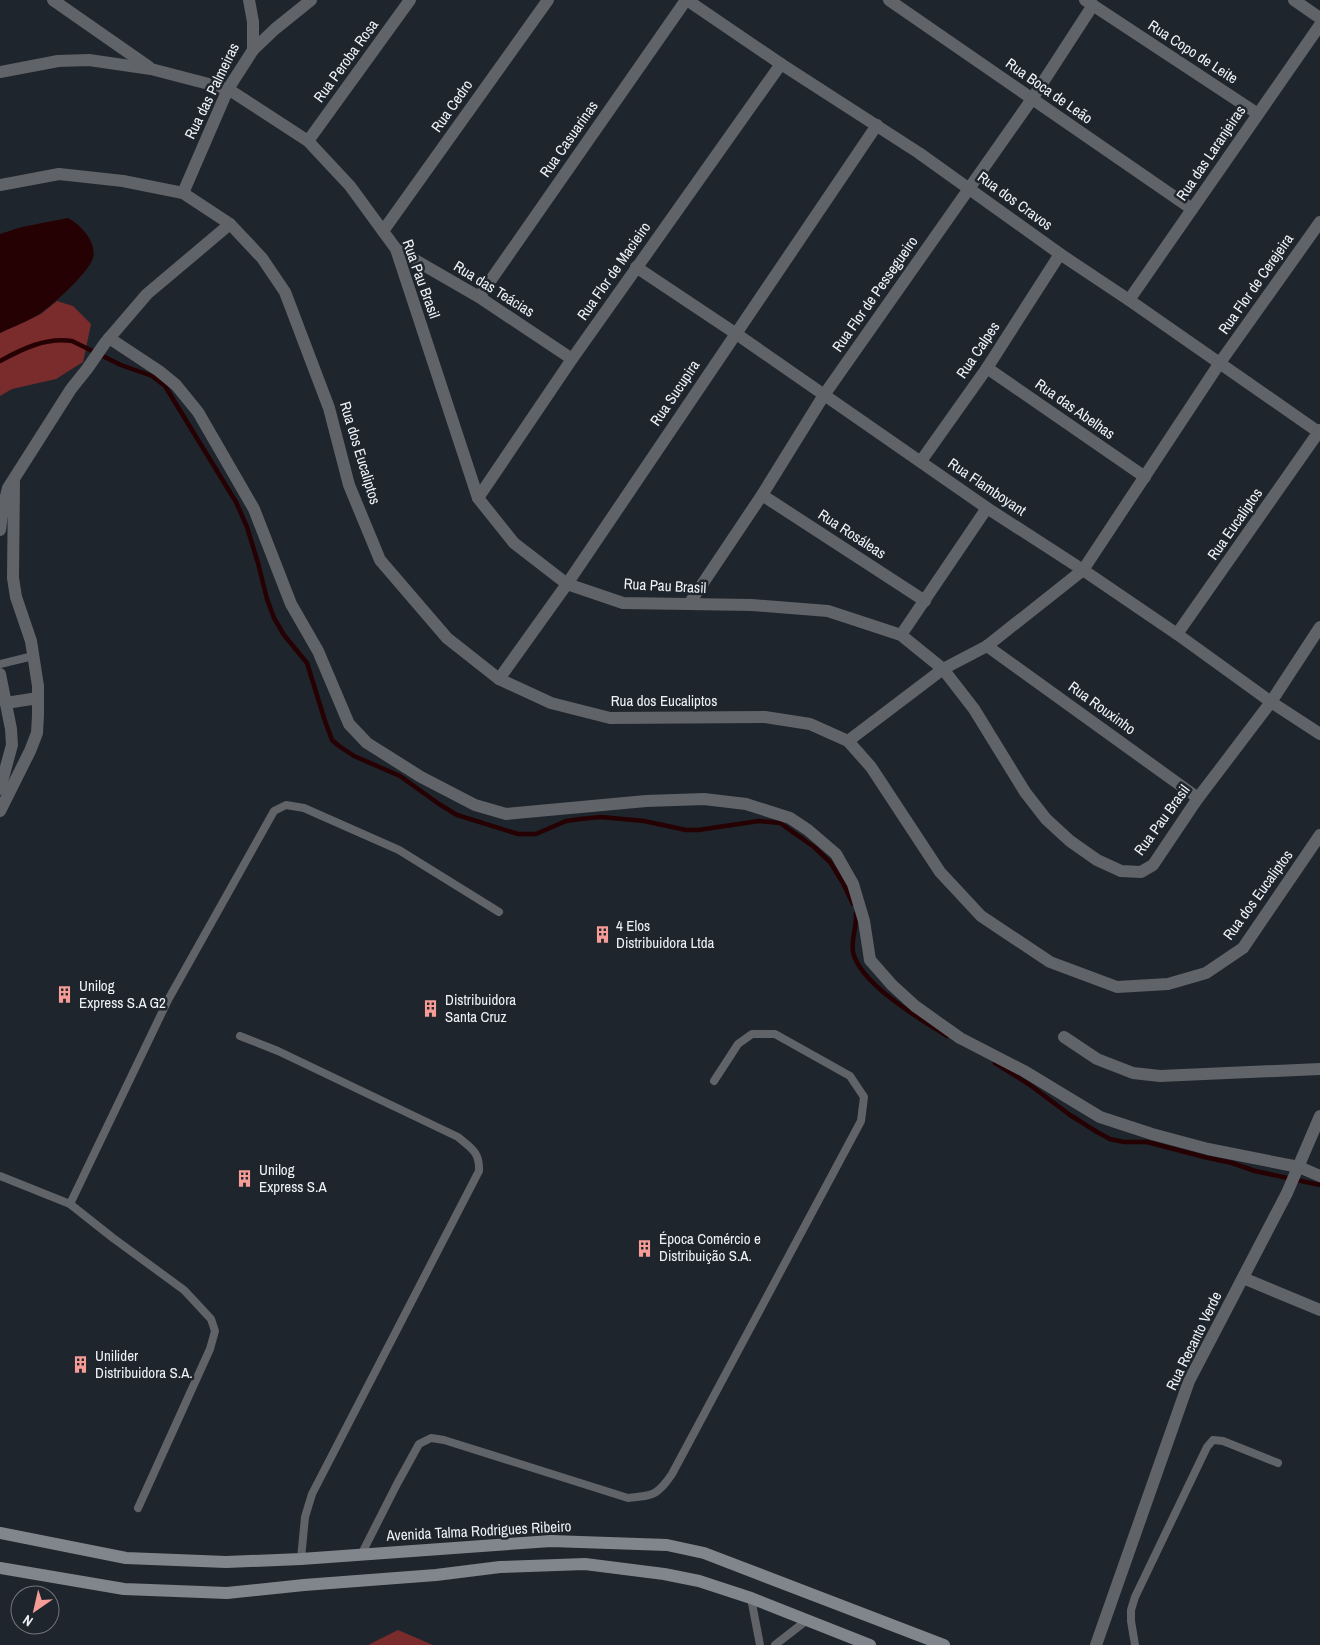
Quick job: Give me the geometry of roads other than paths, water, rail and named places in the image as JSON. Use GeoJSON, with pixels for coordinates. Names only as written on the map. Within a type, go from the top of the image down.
{"type":"FeatureCollection","features":[{"type":"Feature","properties":{"kind":"main road","name":"Avenida Talma Rodrigues Ribeiro"},"geometry":{"type":"LineString","coordinates":[[0,1533],[126,1558],[226,1562],[301,1559],[551,1541],[668,1545],[704,1553],[944,1645]]}},
{"type":"Feature","properties":{"kind":"main road"},"geometry":{"type":"LineString","coordinates":[[0,1568],[124,1589],[227,1593],[304,1584],[436,1575],[500,1567],[585,1564],[664,1574],[699,1581],[751,1598],[870,1645]]}},
{"type":"Feature","properties":{"kind":"street"},"geometry":{"type":"LineString","coordinates":[[53,0],[151,69]]}},
{"type":"Feature","properties":{"kind":"street","name":"Rua das Palmeiras"},"geometry":{"type":"LineString","coordinates":[[182,193],[228,89],[253,50],[253,22],[249,0]]}},
{"type":"Feature","properties":{"kind":"street"},"geometry":{"type":"LineString","coordinates":[[253,50],[275,29],[311,0]]}},
{"type":"Feature","properties":{"kind":"street","name":"Rua Peroba Rosa"},"geometry":{"type":"LineString","coordinates":[[308,141],[410,0]]}},
{"type":"Feature","properties":{"kind":"street","name":"Rua Cedro"},"geometry":{"type":"LineString","coordinates":[[384,231],[548,0]]}},
{"type":"Feature","properties":{"kind":"street","name":"Rua dos Cravos"},"geometry":{"type":"LineString","coordinates":[[687,0],[781,64],[877,124],[970,188],[1060,254],[1319,431]]}},
{"type":"Feature","properties":{"kind":"street","name":"Rua Casuarinas"},"geometry":{"type":"LineString","coordinates":[[479,297],[687,0]]}},
{"type":"Feature","properties":{"kind":"street","name":"Rua Boca de Leão"},"geometry":{"type":"LineString","coordinates":[[889,0],[1192,209]]}},
{"type":"Feature","properties":{"kind":"street"},"geometry":{"type":"LineString","coordinates":[[1294,0],[1320,18]]}},
{"type":"Feature","properties":{"kind":"street","name":"Rua Flor de Pessegueiro"},"geometry":{"type":"LineString","coordinates":[[689,604],[762,494],[824,395],[1032,99],[1089,3]]}},
{"type":"Feature","properties":{"kind":"street","name":"Rua Copo de Leite"},"geometry":{"type":"LineString","coordinates":[[1089,3],[1258,114]]}},
{"type":"Feature","properties":{"kind":"street","name":"Rua das Laranjeiras"},"geometry":{"type":"LineString","coordinates":[[1129,300],[1320,25]]}},
{"type":"Feature","properties":{"kind":"street","name":"Rua Pau Brasil"},"geometry":{"type":"LineString","coordinates":[[0,72],[58,62],[89,60],[151,69],[228,89],[308,141],[350,186],[396,249],[478,498],[514,543],[567,584],[623,603],[752,605],[828,611],[901,635],[943,669],[974,709],[1025,792],[1041,812],[1070,841],[1097,860],[1122,871],[1141,872],[1153,865],[1198,798],[1271,702],[1320,627]]}},
{"type":"Feature","properties":{"kind":"street","name":"Rua Flor de Macieiro"},"geometry":{"type":"LineString","coordinates":[[478,498],[636,267],[781,64]]}},
{"type":"Feature","properties":{"kind":"street","name":"Rua Sucupira"},"geometry":{"type":"LineString","coordinates":[[499,678],[567,584],[877,124]]}},
{"type":"Feature","properties":{"kind":"street","name":"Rua dos Eucaliptos"},"geometry":{"type":"LineString","coordinates":[[0,185],[59,174],[123,181],[182,193],[230,224],[262,258],[285,292],[329,408],[349,485],[380,560],[448,638],[499,678],[551,703],[610,718],[765,717],[810,724],[848,741],[871,767],[940,872],[981,916],[1050,962],[1117,987],[1168,984],[1206,973],[1243,948],[1320,835]]}},
{"type":"Feature","properties":{"kind":"street","name":"Rua Flor de Cerejeira"},"geometry":{"type":"LineString","coordinates":[[848,741],[943,669],[987,646],[1083,570],[1220,364],[1320,222]]}},
{"type":"Feature","properties":{"kind":"street"},"geometry":{"type":"LineString","coordinates":[[0,530],[8,488],[70,389],[87,369],[107,340],[147,294],[230,224]]}},
{"type":"Feature","properties":{"kind":"street","name":"Rua das Teácias"},"geometry":{"type":"LineString","coordinates":[[396,249],[479,297],[572,359]]}},
{"type":"Feature","properties":{"kind":"street","name":"Rua Calpes"},"geometry":{"type":"LineString","coordinates":[[920,461],[987,368],[1060,254]]}},
{"type":"Feature","properties":{"kind":"street","name":"Rua Flamboyant"},"geometry":{"type":"LineString","coordinates":[[636,267],[987,508],[1177,634],[1271,702],[1320,734]]}},
{"type":"Feature","properties":{"kind":"street"},"geometry":{"type":"LineString","coordinates":[[107,340],[159,371],[176,385],[198,412],[254,509],[291,604],[318,651],[349,724],[367,743],[421,777],[457,796],[475,805],[506,814],[646,801],[704,799],[746,804],[790,818],[808,830],[836,854],[853,884],[864,921],[870,960],[914,1006],[952,1032],[1024,1071],[1100,1118],[1208,1149],[1320,1176]]}},
{"type":"Feature","properties":{"kind":"street","name":"Rua das Abelhas"},"geometry":{"type":"LineString","coordinates":[[987,368],[1144,477]]}},
{"type":"Feature","properties":{"kind":"street","name":"Rua Eucaliptos"},"geometry":{"type":"LineString","coordinates":[[1177,634],[1319,431]]}},
{"type":"Feature","properties":{"kind":"street"},"geometry":{"type":"LineString","coordinates":[[0,811],[37,733],[38,698],[31,641],[16,597],[13,578],[14,478]]}},
{"type":"Feature","properties":{"kind":"street","name":"Rua Rosáleas"},"geometry":{"type":"LineString","coordinates":[[762,494],[925,601]]}},
{"type":"Feature","properties":{"kind":"street"},"geometry":{"type":"LineString","coordinates":[[901,635],[987,508]]}},
{"type":"Feature","properties":{"kind":"street","name":"Rua Rouxinho"},"geometry":{"type":"LineString","coordinates":[[987,646],[1198,798]]}},
{"type":"Feature","properties":{"kind":"street"},"geometry":{"type":"LineString","coordinates":[[0,674],[11,729],[12,744],[0,789]]}},
{"type":"Feature","properties":{"kind":"street"},"geometry":{"type":"LineString","coordinates":[[6,703],[38,698]]}},
{"type":"Feature","properties":{"kind":"street"},"geometry":{"type":"LineString","coordinates":[[1064,1038],[1097,1059],[1132,1073],[1160,1076],[1320,1069]]}},
{"type":"Feature","properties":{"kind":"street","name":"Rua Recanto Verde"},"geometry":{"type":"LineString","coordinates":[[1096,1645],[1189,1381],[1287,1193],[1320,1116]]}},
{"type":"Feature","properties":{"kind":"street"},"geometry":{"type":"LineString","coordinates":[[1243,1278],[1320,1310]]}},
{"type":"Feature","properties":{"kind":"lane"},"geometry":{"type":"LineString","coordinates":[[0,664],[33,656]]}},
{"type":"Feature","properties":{"kind":"lane"},"geometry":{"type":"LineString","coordinates":[[70,1204],[168,1000],[274,812],[286,805],[304,808],[399,850],[499,912]]}},
{"type":"Feature","properties":{"kind":"lane"},"geometry":{"type":"LineString","coordinates":[[361,1555],[419,1444],[431,1438],[444,1440],[628,1498],[649,1496],[664,1486],[861,1121],[864,1097],[850,1076],[775,1034],[752,1034],[738,1044],[714,1081]]}},
{"type":"Feature","properties":{"kind":"lane"},"geometry":{"type":"LineString","coordinates":[[240,1036],[278,1051],[458,1137],[475,1151],[480,1163],[479,1171],[312,1494],[305,1517],[301,1559]]}},
{"type":"Feature","properties":{"kind":"lane"},"geometry":{"type":"LineString","coordinates":[[0,1176],[70,1204],[184,1290],[211,1319],[215,1331],[210,1349],[138,1508]]}},
{"type":"Feature","properties":{"kind":"lane"},"geometry":{"type":"LineString","coordinates":[[1136,1645],[1131,1621],[1131,1610],[1135,1597],[1207,1446],[1213,1440],[1223,1441],[1278,1463]]}},
{"type":"Feature","properties":{"kind":"lane"},"geometry":{"type":"LineString","coordinates":[[751,1598],[760,1645]]}},
{"type":"Feature","properties":{"kind":"lane"},"geometry":{"type":"LineString","coordinates":[[775,1645],[808,1620]]}},
{"type":"Feature","properties":{"kind":"waterway"},"geometry":{"type":"LineString","coordinates":[[0,361],[26,348],[44,342],[72,341],[121,365],[152,376],[165,386],[236,502],[247,527],[274,618],[284,635],[307,663],[332,740],[354,756],[400,776],[457,815],[518,834],[536,834],[566,821],[601,817],[644,821],[686,830],[759,821],[780,823],[814,847],[830,862],[853,904]]}},
{"type":"Feature","properties":{"kind":"waterway"},"geometry":{"type":"LineString","coordinates":[[856,913],[853,952],[858,964],[867,976],[892,1000],[947,1036]]}},
{"type":"Feature","properties":{"kind":"waterway"},"geometry":{"type":"LineString","coordinates":[[995,1063],[1030,1085],[1070,1115],[1110,1139],[1124,1142],[1147,1142],[1232,1163],[1255,1171],[1320,1185]]}},
{"type":"Feature","properties":{"kind":"place","name":"4 Elos Distribuidora Ltda"},"geometry":{"type":"Point","coordinates":[602,935]}},
{"type":"Feature","properties":{"kind":"place","name":"Unilog Express S.A G2"},"geometry":{"type":"Point","coordinates":[65,995]}},
{"type":"Feature","properties":{"kind":"place","name":"Distribuidora Santa Cruz"},"geometry":{"type":"Point","coordinates":[431,1009]}},
{"type":"Feature","properties":{"kind":"place","name":"Unilog Express S.A"},"geometry":{"type":"Point","coordinates":[245,1179]}},
{"type":"Feature","properties":{"kind":"place","name":"Época Comércio e Distribuição S.A."},"geometry":{"type":"Point","coordinates":[645,1248]}},
{"type":"Feature","properties":{"kind":"place","name":"Unilider Distribuidora S.A."},"geometry":{"type":"Point","coordinates":[81,1365]}}]}
